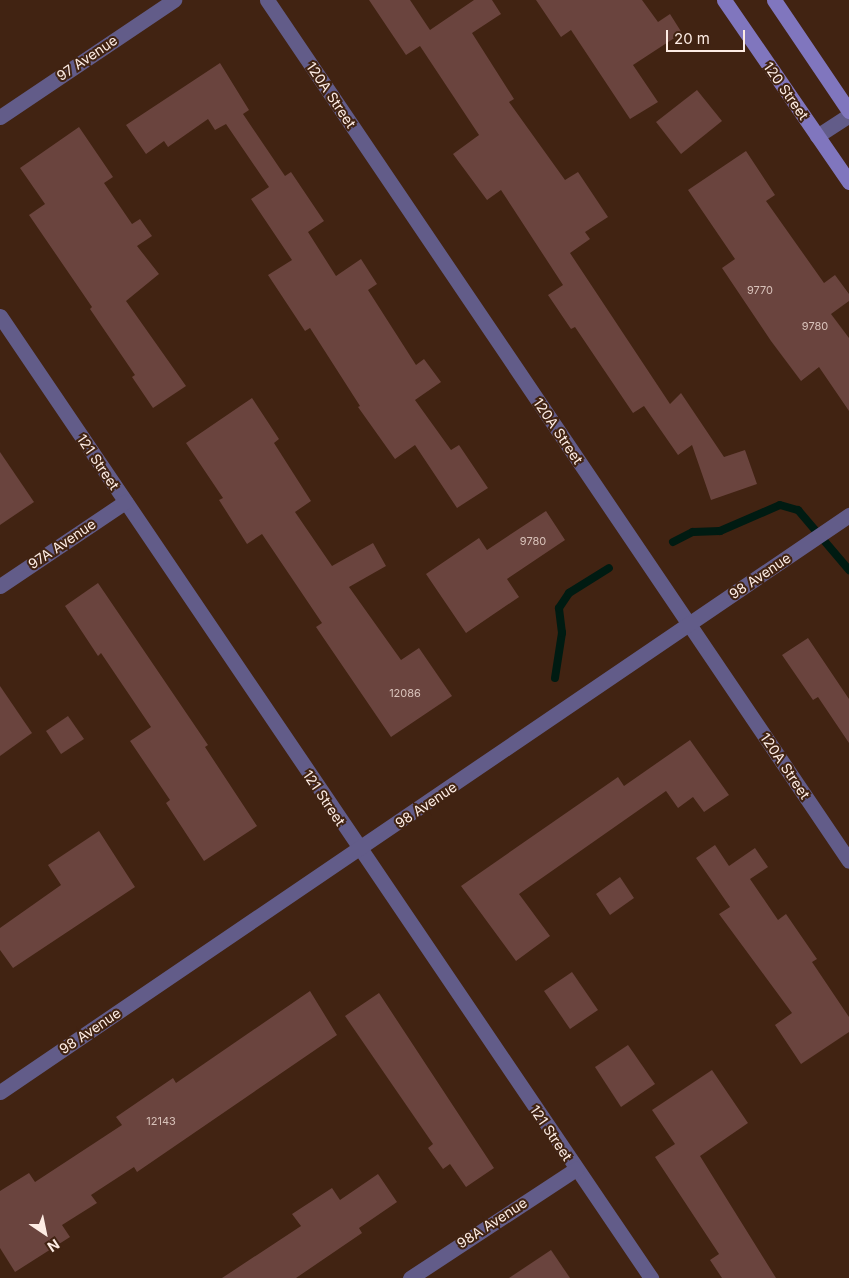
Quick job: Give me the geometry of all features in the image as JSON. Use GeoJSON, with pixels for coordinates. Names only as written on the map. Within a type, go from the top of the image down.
{"type":"FeatureCollection","features":[{"type":"Feature","properties":{"kind":"main road","name":"120 Street"},"geometry":{"type":"LineString","coordinates":[[724,0],[849,182]]}},
{"type":"Feature","properties":{"kind":"main road"},"geometry":{"type":"LineString","coordinates":[[774,0],[849,112]]}},
{"type":"Feature","properties":{"kind":"street","name":"97 Avenue"},"geometry":{"type":"LineString","coordinates":[[0,117],[174,0]]}},
{"type":"Feature","properties":{"kind":"street","name":"120A Street"},"geometry":{"type":"LineString","coordinates":[[267,0],[849,861]]}},
{"type":"Feature","properties":{"kind":"street"},"geometry":{"type":"LineString","coordinates":[[817,136],[849,115]]}},
{"type":"Feature","properties":{"kind":"street","name":"121 Street"},"geometry":{"type":"LineString","coordinates":[[0,316],[359,850],[651,1278]]}},
{"type":"Feature","properties":{"kind":"street","name":"97A Avenue"},"geometry":{"type":"LineString","coordinates":[[0,586],[125,502]]}},
{"type":"Feature","properties":{"kind":"street","name":"98 Avenue"},"geometry":{"type":"LineString","coordinates":[[0,1092],[359,850],[849,515]]}},
{"type":"Feature","properties":{"kind":"street","name":"98A Avenue"},"geometry":{"type":"LineString","coordinates":[[410,1278],[576,1169]]}},
{"type":"Feature","properties":{"kind":"building"},"geometry":{"type":"Polygon","coordinates":[[[369,0],[410,0],[430,30],[474,0],[492,0],[501,14],[472,33],[514,99],[509,102],[565,180],[578,172],[608,217],[585,232],[590,239],[570,253],[670,404],[681,393],[724,457],[745,450],[757,484],[711,500],[692,445],[678,455],[644,406],[633,413],[575,327],[571,329],[548,295],[563,285],[501,190],[487,200],[453,154],[479,135],[420,46],[406,55],[369,0]]]}},
{"type":"Feature","properties":{"kind":"building"},"geometry":{"type":"Polygon","coordinates":[[[536,0],[642,0],[658,22],[670,14],[682,33],[633,65],[658,102],[630,119],[571,30],[561,37],[536,0]]]}},
{"type":"Feature","properties":{"kind":"building"},"geometry":{"type":"Polygon","coordinates":[[[220,63],[249,110],[243,114],[285,176],[291,172],[324,221],[308,232],[336,276],[361,259],[377,284],[368,290],[416,365],[424,359],[441,382],[415,400],[451,450],[459,445],[488,488],[457,508],[415,445],[395,459],[358,407],[360,406],[310,328],[305,331],[268,275],[292,260],[251,199],[269,187],[226,124],[215,130],[208,119],[168,147],[164,141],[146,154],[126,125],[220,63]]]}},
{"type":"Feature","properties":{"kind":"building"},"geometry":{"type":"Polygon","coordinates":[[[697,90],[722,121],[681,154],[656,122],[697,90]]]}},
{"type":"Feature","properties":{"kind":"building"},"geometry":{"type":"Polygon","coordinates":[[[79,127],[113,177],[104,183],[132,224],[140,219],[152,236],[137,246],[159,274],[126,301],[186,386],[153,408],[132,377],[135,375],[90,309],[92,307],[29,215],[45,204],[20,168],[79,127]]]}},
{"type":"Feature","properties":{"kind":"building"},"geometry":{"type":"Polygon","coordinates":[[[746,151],[775,195],[766,201],[824,283],[835,275],[849,294],[849,301],[831,314],[849,338],[849,411],[819,367],[801,381],[771,341],[722,268],[735,259],[688,190],[746,151]]]}},
{"type":"Feature","properties":{"kind":"building"},"geometry":{"type":"Polygon","coordinates":[[[252,398],[279,439],[274,443],[311,501],[295,512],[332,566],[373,543],[386,566],[349,587],[401,660],[419,648],[452,696],[391,737],[316,627],[322,623],[262,534],[247,544],[219,500],[223,498],[186,443],[252,398]]]}},
{"type":"Feature","properties":{"kind":"building"},"geometry":{"type":"Polygon","coordinates":[[[0,452],[34,502],[0,525],[0,452]]]}},
{"type":"Feature","properties":{"kind":"building"},"geometry":{"type":"Polygon","coordinates":[[[546,511],[565,540],[507,579],[519,597],[466,633],[426,574],[479,538],[487,550],[546,511]]]}},
{"type":"Feature","properties":{"kind":"building"},"geometry":{"type":"Polygon","coordinates":[[[98,583],[208,745],[205,747],[257,826],[204,861],[166,803],[170,800],[130,741],[151,727],[101,653],[98,656],[65,606],[98,583]]]}},
{"type":"Feature","properties":{"kind":"building"},"geometry":{"type":"Polygon","coordinates":[[[808,638],[849,699],[849,743],[818,697],[813,700],[782,655],[808,638]]]}},
{"type":"Feature","properties":{"kind":"building"},"geometry":{"type":"Polygon","coordinates":[[[0,686],[32,733],[0,756],[0,686]]]}},
{"type":"Feature","properties":{"kind":"building"},"geometry":{"type":"Polygon","coordinates":[[[68,716],[84,739],[61,754],[46,731],[68,716]]]}},
{"type":"Feature","properties":{"kind":"building"},"geometry":{"type":"Polygon","coordinates":[[[690,740],[729,795],[704,812],[693,797],[678,808],[666,791],[519,894],[550,936],[516,961],[461,886],[618,777],[624,786],[690,740]]]}},
{"type":"Feature","properties":{"kind":"building"},"geometry":{"type":"Polygon","coordinates":[[[99,831],[135,887],[13,968],[0,950],[0,928],[61,885],[48,865],[99,831]]]}},
{"type":"Feature","properties":{"kind":"building"},"geometry":{"type":"Polygon","coordinates":[[[715,845],[729,866],[755,848],[768,867],[750,879],[778,920],[786,914],[817,959],[812,962],[849,1017],[849,1032],[801,1064],[775,1025],[792,1013],[719,914],[730,907],[696,858],[715,845]]]}},
{"type":"Feature","properties":{"kind":"building"},"geometry":{"type":"Polygon","coordinates":[[[620,877],[634,898],[610,915],[596,894],[620,877]]]}},
{"type":"Feature","properties":{"kind":"building"},"geometry":{"type":"Polygon","coordinates":[[[572,972],[598,1010],[570,1029],[544,991],[572,972]]]}},
{"type":"Feature","properties":{"kind":"building"},"geometry":{"type":"Polygon","coordinates":[[[310,991],[337,1035],[137,1172],[134,1167],[91,1195],[97,1203],[62,1225],[70,1237],[15,1272],[0,1248],[0,1191],[29,1173],[35,1182],[122,1125],[116,1117],[173,1078],[176,1083],[310,991]]]}},
{"type":"Feature","properties":{"kind":"building"},"geometry":{"type":"Polygon","coordinates":[[[379,993],[494,1168],[466,1187],[450,1164],[443,1169],[428,1148],[433,1144],[345,1016],[379,993]]]}},
{"type":"Feature","properties":{"kind":"building"},"geometry":{"type":"Polygon","coordinates":[[[628,1045],[655,1084],[621,1107],[595,1067],[628,1045]]]}},
{"type":"Feature","properties":{"kind":"building"},"geometry":{"type":"Polygon","coordinates":[[[712,1070],[748,1123],[700,1156],[776,1278],[722,1278],[710,1260],[719,1254],[655,1157],[675,1144],[652,1110],[712,1070]]]}},
{"type":"Feature","properties":{"kind":"building"},"geometry":{"type":"Polygon","coordinates":[[[378,1174],[397,1202],[359,1228],[362,1233],[296,1278],[222,1278],[301,1226],[292,1214],[332,1188],[340,1200],[378,1174]]]}},
{"type":"Feature","properties":{"kind":"building"},"geometry":{"type":"Polygon","coordinates":[[[551,1250],[570,1278],[509,1278],[551,1250]]]}},
{"type":"Feature","properties":{"kind":"waterway"},"geometry":{"type":"LineString","coordinates":[[673,542],[693,532],[720,531],[780,505],[798,510],[849,570]]}},
{"type":"Feature","properties":{"kind":"waterway"},"geometry":{"type":"LineString","coordinates":[[555,678],[562,633],[559,608],[569,593],[609,568]]}}]}
